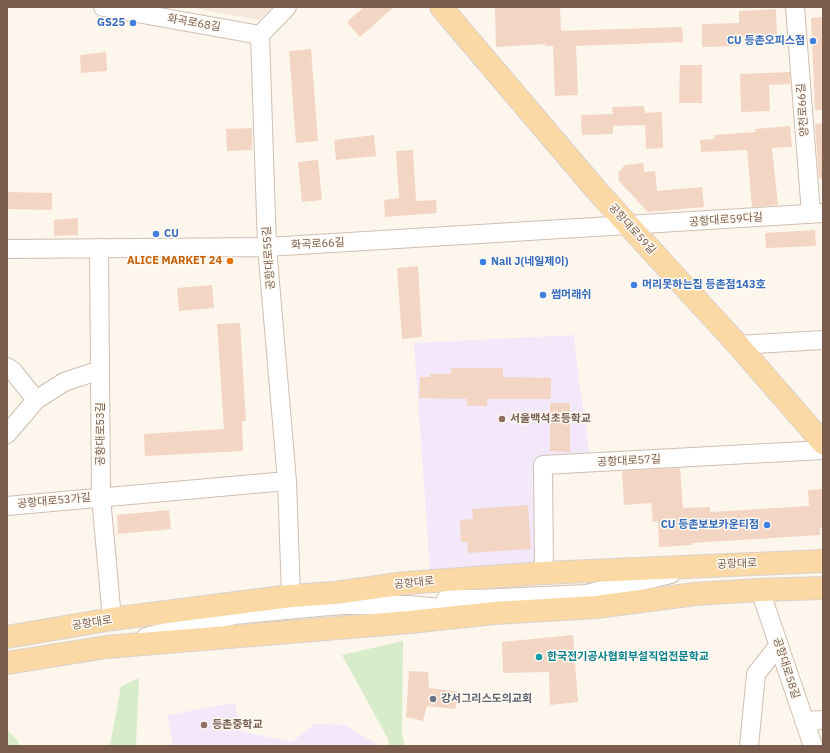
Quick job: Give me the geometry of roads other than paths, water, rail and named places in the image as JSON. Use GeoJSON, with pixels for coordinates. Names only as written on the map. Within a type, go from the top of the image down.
{"type":"FeatureCollection","features":[{"type":"Feature","properties":{"kind":"main road","name":"공항대로59길"},"geometry":{"type":"LineString","coordinates":[[446,8],[598,192],[738,345],[823,443]]}},
{"type":"Feature","properties":{"kind":"main road","name":"공항대로"},"geometry":{"type":"LineString","coordinates":[[7,637],[112,619],[291,596],[336,593],[406,583],[544,573],[823,561]]}},
{"type":"Feature","properties":{"kind":"main road"},"geometry":{"type":"LineString","coordinates":[[7,663],[106,647],[410,622],[494,613],[596,607],[695,594],[823,588]]}},
{"type":"Feature","properties":{"kind":"street","name":"화곡로68길"},"geometry":{"type":"LineString","coordinates":[[103,7],[260,35]]}},
{"type":"Feature","properties":{"kind":"street"},"geometry":{"type":"LineString","coordinates":[[260,35],[287,7]]}},
{"type":"Feature","properties":{"kind":"street","name":"양천로66길"},"geometry":{"type":"LineString","coordinates":[[795,7],[817,214]]}},
{"type":"Feature","properties":{"kind":"street","name":"공항대로55길"},"geometry":{"type":"LineString","coordinates":[[260,35],[267,247],[286,481],[291,596]]}},
{"type":"Feature","properties":{"kind":"street","name":"공항대로59다길"},"geometry":{"type":"LineString","coordinates":[[629,226],[817,214]]}},
{"type":"Feature","properties":{"kind":"street","name":"화곡로66길"},"geometry":{"type":"LineString","coordinates":[[7,249],[267,247],[629,226]]}},
{"type":"Feature","properties":{"kind":"street","name":"공항대로53길"},"geometry":{"type":"LineString","coordinates":[[100,248],[101,497],[112,619]]}},
{"type":"Feature","properties":{"kind":"street"},"geometry":{"type":"LineString","coordinates":[[738,345],[823,340]]}},
{"type":"Feature","properties":{"kind":"street"},"geometry":{"type":"LineString","coordinates":[[7,367],[13,371],[36,400]]}},
{"type":"Feature","properties":{"kind":"street"},"geometry":{"type":"LineString","coordinates":[[7,434],[36,400],[64,382],[100,370]]}},
{"type":"Feature","properties":{"kind":"street","name":"공항대로57길"},"geometry":{"type":"LineString","coordinates":[[544,573],[543,465],[823,450]]}},
{"type":"Feature","properties":{"kind":"street"},"geometry":{"type":"LineString","coordinates":[[101,497],[286,481]]}},
{"type":"Feature","properties":{"kind":"street","name":"공항대로53가길"},"geometry":{"type":"LineString","coordinates":[[7,506],[101,497]]}},
{"type":"Feature","properties":{"kind":"street"},"geometry":{"type":"LineString","coordinates":[[336,593],[415,599],[478,599],[586,594],[708,566]]}},
{"type":"Feature","properties":{"kind":"street","name":"공항대로58길"},"geometry":{"type":"LineString","coordinates":[[760,590],[812,746]]}},
{"type":"Feature","properties":{"kind":"street"},"geometry":{"type":"LineString","coordinates":[[749,746],[756,674],[778,646]]}},
{"type":"Feature","properties":{"kind":"street"},"geometry":{"type":"LineString","coordinates":[[804,721],[823,720]]}},
{"type":"Feature","properties":{"kind":"place","name":"GS25"},"geometry":{"type":"Point","coordinates":[133,23]}},
{"type":"Feature","properties":{"kind":"place","name":"CU 등촌오피스점"},"geometry":{"type":"Point","coordinates":[813,41]}},
{"type":"Feature","properties":{"kind":"place","name":"CU"},"geometry":{"type":"Point","coordinates":[156,234]}},
{"type":"Feature","properties":{"kind":"place","name":"ALICE MARKET 24"},"geometry":{"type":"Point","coordinates":[230,261]}},
{"type":"Feature","properties":{"kind":"place","name":"Nail J(네일제이)"},"geometry":{"type":"Point","coordinates":[483,262]}},
{"type":"Feature","properties":{"kind":"place","name":"머리못하는집 등촌점143호"},"geometry":{"type":"Point","coordinates":[634,285]}},
{"type":"Feature","properties":{"kind":"place","name":"썸머래쉬"},"geometry":{"type":"Point","coordinates":[543,295]}},
{"type":"Feature","properties":{"kind":"place","name":"서울백석초등학교"},"geometry":{"type":"Point","coordinates":[502,419]}},
{"type":"Feature","properties":{"kind":"place","name":"CU 등촌보보카운티점"},"geometry":{"type":"Point","coordinates":[767,525]}},
{"type":"Feature","properties":{"kind":"place","name":"한국전기공사협회부설직업전문학교"},"geometry":{"type":"Point","coordinates":[539,657]}},
{"type":"Feature","properties":{"kind":"place","name":"강서그리스도의교회"},"geometry":{"type":"Point","coordinates":[433,699]}},
{"type":"Feature","properties":{"kind":"place","name":"등촌중학교"},"geometry":{"type":"Point","coordinates":[204,725]}}]}
